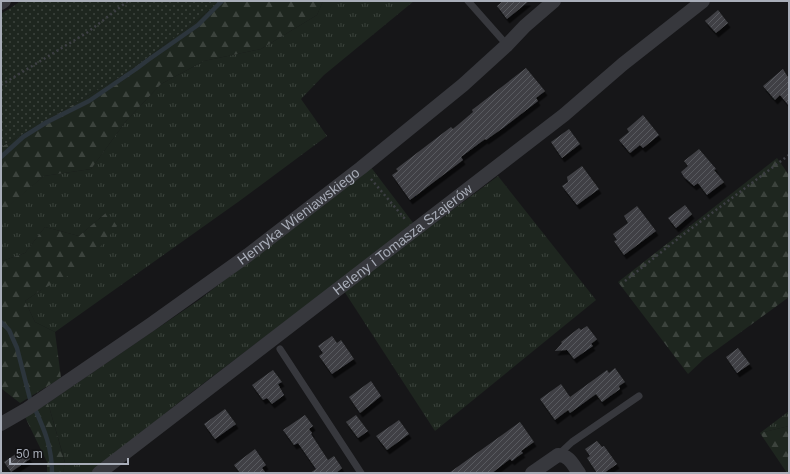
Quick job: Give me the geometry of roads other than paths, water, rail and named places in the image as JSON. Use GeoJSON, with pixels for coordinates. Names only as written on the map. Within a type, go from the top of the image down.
{"type":"FeatureCollection","features":[{"type":"Feature","properties":{"kind":"street","name":"Henryka Wieniawskiego"},"geometry":{"type":"LineString","coordinates":[[1,424],[27,409],[150,325],[361,168],[463,85],[507,45],[525,26],[554,1]]}},
{"type":"Feature","properties":{"kind":"street","name":"Heleny i Tomasza Szajerów"},"geometry":{"type":"LineString","coordinates":[[99,473],[564,115],[623,64],[703,1]]}},
{"type":"Feature","properties":{"kind":"street"},"geometry":{"type":"LineString","coordinates":[[532,473],[558,455],[563,455],[568,459],[578,473]]}},
{"type":"Feature","properties":{"kind":"lane"},"geometry":{"type":"LineString","coordinates":[[468,1],[507,45]]}},
{"type":"Feature","properties":{"kind":"lane"},"geometry":{"type":"LineString","coordinates":[[280,349],[360,473]]}},
{"type":"Feature","properties":{"kind":"lane"},"geometry":{"type":"LineString","coordinates":[[558,455],[572,442],[639,396]]}},
{"type":"Feature","properties":{"kind":"waterway"},"geometry":{"type":"LineString","coordinates":[[1,157],[23,137],[47,122],[89,101],[136,69],[198,25],[222,1]]}},
{"type":"Feature","properties":{"kind":"waterway"},"geometry":{"type":"LineString","coordinates":[[1,322],[9,330],[17,348],[30,399]]}},
{"type":"Feature","properties":{"kind":"waterway"},"geometry":{"type":"LineString","coordinates":[[35,409],[47,440],[51,456],[52,473]]}}]}
